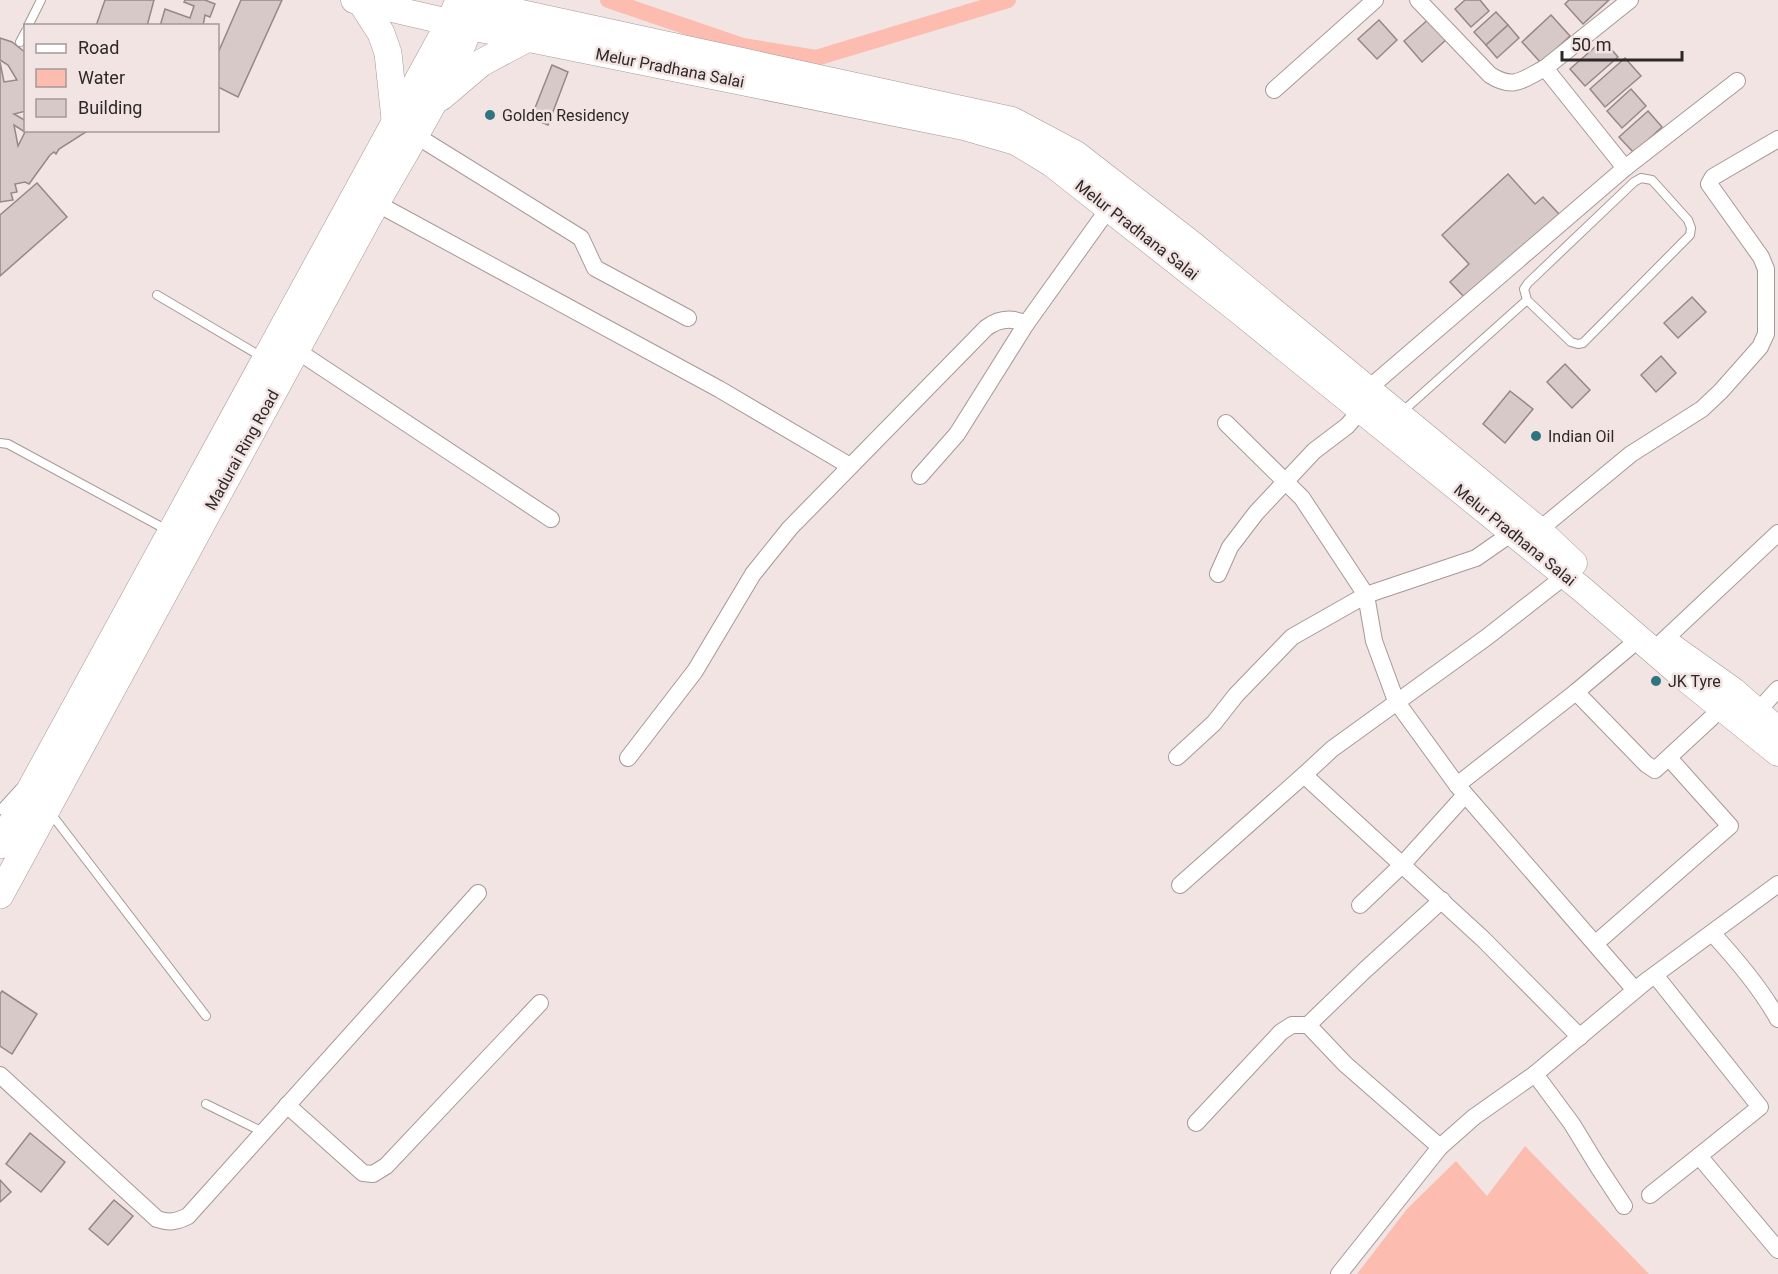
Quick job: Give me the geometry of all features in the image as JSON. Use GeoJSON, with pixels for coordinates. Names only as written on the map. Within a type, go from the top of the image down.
{"type":"FeatureCollection","features":[{"type":"Feature","properties":{"kind":"highway"},"geometry":{"type":"LineString","coordinates":[[358,1],[381,33],[388,53],[405,127]]}},
{"type":"Feature","properties":{"kind":"highway","name":"Madurai Ring Road"},"geometry":{"type":"LineString","coordinates":[[0,845],[49,779],[296,350],[376,203],[405,127],[432,104],[464,11]]}},
{"type":"Feature","properties":{"kind":"highway","name":"Madurai Ring Road"},"geometry":{"type":"LineString","coordinates":[[0,895],[49,779],[171,532],[265,359],[405,127],[464,11]]}},
{"type":"Feature","properties":{"kind":"highway"},"geometry":{"type":"LineString","coordinates":[[432,104],[481,63],[526,39]]}},
{"type":"Feature","properties":{"kind":"main road","name":"Melur Pradhana Salai"},"geometry":{"type":"LineString","coordinates":[[358,1],[464,11],[1012,120],[1076,154],[1192,244],[1512,533],[1651,640],[1734,691],[1778,730]]}},
{"type":"Feature","properties":{"kind":"main road","name":"Melur Pradhana Salai"},"geometry":{"type":"LineString","coordinates":[[464,11],[526,39],[964,127],[1016,142],[1052,164],[1365,399],[1399,414],[1539,530],[1722,708],[1778,753]]}},
{"type":"Feature","properties":{"kind":"street"},"geometry":{"type":"LineString","coordinates":[[1274,90],[1375,0]]}},
{"type":"Feature","properties":{"kind":"street"},"geometry":{"type":"LineString","coordinates":[[1418,0],[1490,75],[1502,83],[1515,84],[1545,68],[1630,0]]}},
{"type":"Feature","properties":{"kind":"street"},"geometry":{"type":"LineString","coordinates":[[1545,68],[1625,168]]}},
{"type":"Feature","properties":{"kind":"street"},"geometry":{"type":"LineString","coordinates":[[1218,574],[1230,547],[1256,513],[1314,451],[1347,426],[1365,399],[1625,168],[1737,81]]}},
{"type":"Feature","properties":{"kind":"street"},"geometry":{"type":"LineString","coordinates":[[405,127],[581,238],[595,268],[688,318]]}},
{"type":"Feature","properties":{"kind":"street"},"geometry":{"type":"LineString","coordinates":[[1539,530],[1631,454],[1702,409],[1760,347],[1766,334],[1766,269],[1761,257],[1709,184],[1713,177],[1778,139]]}},
{"type":"Feature","properties":{"kind":"street"},"geometry":{"type":"LineString","coordinates":[[376,203],[719,389],[850,466]]}},
{"type":"Feature","properties":{"kind":"street"},"geometry":{"type":"LineString","coordinates":[[920,476],[957,434],[1026,324],[1109,208]]}},
{"type":"Feature","properties":{"kind":"street"},"geometry":{"type":"LineString","coordinates":[[1766,285],[1778,272]]}},
{"type":"Feature","properties":{"kind":"street"},"geometry":{"type":"LineString","coordinates":[[628,758],[695,671],[753,574],[790,528],[986,328],[994,323],[1014,318],[1026,324]]}},
{"type":"Feature","properties":{"kind":"street"},"geometry":{"type":"LineString","coordinates":[[1760,347],[1778,338]]}},
{"type":"Feature","properties":{"kind":"street"},"geometry":{"type":"LineString","coordinates":[[296,350],[551,519]]}},
{"type":"Feature","properties":{"kind":"street"},"geometry":{"type":"LineString","coordinates":[[1226,423],[1302,498],[1366,595],[1374,641],[1396,701],[1461,790],[1635,990]]}},
{"type":"Feature","properties":{"kind":"street"},"geometry":{"type":"LineString","coordinates":[[1177,757],[1214,723],[1236,694],[1292,637],[1366,595],[1476,558],[1512,533]]}},
{"type":"Feature","properties":{"kind":"street"},"geometry":{"type":"LineString","coordinates":[[1360,906],[1402,865],[1461,790],[1576,692],[1651,640],[1778,533]]}},
{"type":"Feature","properties":{"kind":"street"},"geometry":{"type":"LineString","coordinates":[[1180,885],[1332,749],[1487,637],[1565,576]]}},
{"type":"Feature","properties":{"kind":"street"},"geometry":{"type":"LineString","coordinates":[[1757,712],[1778,689]]}},
{"type":"Feature","properties":{"kind":"street"},"geometry":{"type":"LineString","coordinates":[[1576,692],[1610,724],[1646,764],[1655,770],[1722,708]]}},
{"type":"Feature","properties":{"kind":"street"},"geometry":{"type":"LineString","coordinates":[[1596,943],[1730,826],[1669,758]]}},
{"type":"Feature","properties":{"kind":"street"},"geometry":{"type":"LineString","coordinates":[[1304,775],[1442,900],[1580,1037]]}},
{"type":"Feature","properties":{"kind":"street"},"geometry":{"type":"LineString","coordinates":[[1338,1274],[1440,1147],[1474,1117],[1535,1074],[1635,990],[1778,884]]}},
{"type":"Feature","properties":{"kind":"street"},"geometry":{"type":"LineString","coordinates":[[0,1075],[157,1219],[168,1222],[178,1221],[188,1216],[478,893]]}},
{"type":"Feature","properties":{"kind":"street"},"geometry":{"type":"LineString","coordinates":[[1196,1122],[1281,1032],[1292,1025],[1308,1025],[1442,900]]}},
{"type":"Feature","properties":{"kind":"street"},"geometry":{"type":"LineString","coordinates":[[1712,933],[1765,995],[1778,1019]]}},
{"type":"Feature","properties":{"kind":"street"},"geometry":{"type":"LineString","coordinates":[[1650,1195],[1760,1107],[1655,975]]}},
{"type":"Feature","properties":{"kind":"street"},"geometry":{"type":"LineString","coordinates":[[287,1105],[363,1173],[374,1174],[386,1166],[540,1003]]}},
{"type":"Feature","properties":{"kind":"street"},"geometry":{"type":"LineString","coordinates":[[1308,1025],[1345,1064],[1440,1147]]}},
{"type":"Feature","properties":{"kind":"street"},"geometry":{"type":"LineString","coordinates":[[1535,1074],[1572,1124],[1624,1206]]}},
{"type":"Feature","properties":{"kind":"street"},"geometry":{"type":"LineString","coordinates":[[1699,1156],[1778,1250]]}},
{"type":"Feature","properties":{"kind":"lane"},"geometry":{"type":"LineString","coordinates":[[29,24],[41,0]]}},
{"type":"Feature","properties":{"kind":"lane"},"geometry":{"type":"LineString","coordinates":[[20,42],[24,35]]}},
{"type":"Feature","properties":{"kind":"lane"},"geometry":{"type":"LineString","coordinates":[[1641,178],[1652,180],[1688,219],[1691,228],[1690,235],[1583,343],[1571,342],[1527,300],[1524,289],[1528,283],[1641,178]]}},
{"type":"Feature","properties":{"kind":"lane"},"geometry":{"type":"LineString","coordinates":[[157,295],[265,359]]}},
{"type":"Feature","properties":{"kind":"lane"},"geometry":{"type":"LineString","coordinates":[[1399,414],[1527,300]]}},
{"type":"Feature","properties":{"kind":"lane"},"geometry":{"type":"LineString","coordinates":[[0,443],[8,444],[171,532]]}},
{"type":"Feature","properties":{"kind":"lane"},"geometry":{"type":"LineString","coordinates":[[0,810],[16,791],[49,779],[51,820],[207,1016]]}},
{"type":"Feature","properties":{"kind":"lane"},"geometry":{"type":"LineString","coordinates":[[206,1104],[263,1132]]}},
{"type":"Feature","properties":{"kind":"water"},"geometry":{"type":"Polygon","coordinates":[[[1525,1146],[1649,1274],[1357,1274],[1407,1209],[1456,1161],[1487,1196],[1525,1146]]]}},
{"type":"Feature","properties":{"kind":"building"},"geometry":{"type":"Polygon","coordinates":[[[105,0],[154,0],[148,24],[97,24],[105,0]]]}},
{"type":"Feature","properties":{"kind":"building"},"geometry":{"type":"Polygon","coordinates":[[[185,0],[205,0],[215,4],[210,17],[205,15],[203,24],[161,24],[165,9],[190,18],[194,6],[184,2],[185,0]]]}},
{"type":"Feature","properties":{"kind":"building"},"geometry":{"type":"Polygon","coordinates":[[[241,0],[282,0],[238,97],[219,88],[219,51],[241,0]]]}},
{"type":"Feature","properties":{"kind":"building"},"geometry":{"type":"Polygon","coordinates":[[[1465,0],[1480,0],[1489,11],[1471,27],[1455,9],[1465,0]]]}},
{"type":"Feature","properties":{"kind":"building"},"geometry":{"type":"Polygon","coordinates":[[[1569,0],[1609,0],[1583,24],[1565,4],[1569,0]]]}},
{"type":"Feature","properties":{"kind":"building"},"geometry":{"type":"Polygon","coordinates":[[[1496,12],[1508,25],[1486,45],[1474,32],[1496,12]]]}},
{"type":"Feature","properties":{"kind":"building"},"geometry":{"type":"Polygon","coordinates":[[[1551,15],[1570,36],[1541,63],[1522,42],[1551,15]]]}},
{"type":"Feature","properties":{"kind":"building"},"geometry":{"type":"Polygon","coordinates":[[[1431,17],[1449,37],[1422,62],[1404,41],[1431,17]]]}},
{"type":"Feature","properties":{"kind":"building"},"geometry":{"type":"Polygon","coordinates":[[[1379,20],[1397,40],[1377,59],[1358,39],[1379,20]]]}},
{"type":"Feature","properties":{"kind":"building"},"geometry":{"type":"Polygon","coordinates":[[[1508,25],[1519,38],[1497,58],[1486,45],[1508,25]]]}},
{"type":"Feature","properties":{"kind":"building"},"geometry":{"type":"Polygon","coordinates":[[[0,38],[12,42],[24,51],[24,112],[14,114],[24,120],[24,131],[14,125],[18,146],[25,132],[86,132],[59,149],[56,154],[54,152],[50,155],[29,184],[25,182],[15,184],[17,192],[11,193],[13,200],[0,202],[0,62],[4,82],[17,80],[8,65],[0,60],[0,38]]]}},
{"type":"Feature","properties":{"kind":"building"},"geometry":{"type":"Polygon","coordinates":[[[1603,40],[1618,57],[1585,86],[1570,69],[1603,40]]]}},
{"type":"Feature","properties":{"kind":"building"},"geometry":{"type":"Polygon","coordinates":[[[1625,58],[1641,76],[1605,107],[1590,89],[1625,58]]]}},
{"type":"Feature","properties":{"kind":"building"},"geometry":{"type":"Polygon","coordinates":[[[552,65],[568,72],[548,125],[531,118],[552,65]]]}},
{"type":"Feature","properties":{"kind":"building"},"geometry":{"type":"Polygon","coordinates":[[[1631,89],[1646,106],[1622,128],[1607,111],[1631,89]]]}},
{"type":"Feature","properties":{"kind":"building"},"geometry":{"type":"Polygon","coordinates":[[[1648,111],[1662,127],[1634,153],[1619,137],[1648,111]]]}},
{"type":"Feature","properties":{"kind":"building"},"geometry":{"type":"Polygon","coordinates":[[[1508,174],[1535,204],[1543,197],[1559,214],[1466,299],[1450,282],[1469,264],[1442,235],[1508,174]]]}},
{"type":"Feature","properties":{"kind":"building"},"geometry":{"type":"Polygon","coordinates":[[[37,183],[67,217],[0,276],[0,215],[37,183]]]}},
{"type":"Feature","properties":{"kind":"building"},"geometry":{"type":"Polygon","coordinates":[[[1692,297],[1706,312],[1678,338],[1664,323],[1692,297]]]}},
{"type":"Feature","properties":{"kind":"building"},"geometry":{"type":"Polygon","coordinates":[[[1661,356],[1676,373],[1656,392],[1641,375],[1661,356]]]}},
{"type":"Feature","properties":{"kind":"building"},"geometry":{"type":"Polygon","coordinates":[[[1565,364],[1590,390],[1572,408],[1547,382],[1565,364]]]}},
{"type":"Feature","properties":{"kind":"building"},"geometry":{"type":"Polygon","coordinates":[[[1510,391],[1533,409],[1505,443],[1483,424],[1510,391]]]}},
{"type":"Feature","properties":{"kind":"building"},"geometry":{"type":"Polygon","coordinates":[[[2,991],[37,1014],[12,1054],[0,1046],[0,994],[2,991]]]}},
{"type":"Feature","properties":{"kind":"building"},"geometry":{"type":"Polygon","coordinates":[[[30,1133],[65,1162],[41,1192],[6,1164],[30,1133]]]}},
{"type":"Feature","properties":{"kind":"building"},"geometry":{"type":"Polygon","coordinates":[[[0,1180],[11,1192],[0,1202],[0,1180]]]}},
{"type":"Feature","properties":{"kind":"building"},"geometry":{"type":"Polygon","coordinates":[[[114,1200],[133,1216],[108,1245],[89,1229],[114,1200]]]}},
{"type":"Feature","properties":{"kind":"waterway"},"geometry":{"type":"LineString","coordinates":[[608,0],[743,46],[816,58],[1008,0]]}},
{"type":"Feature","properties":{"kind":"place","name":"Golden Residency"},"geometry":{"type":"Point","coordinates":[490,115]}},
{"type":"Feature","properties":{"kind":"place","name":"Indian Oil"},"geometry":{"type":"Point","coordinates":[1536,436]}},
{"type":"Feature","properties":{"kind":"place","name":"JK Tyre"},"geometry":{"type":"Point","coordinates":[1656,681]}}]}
